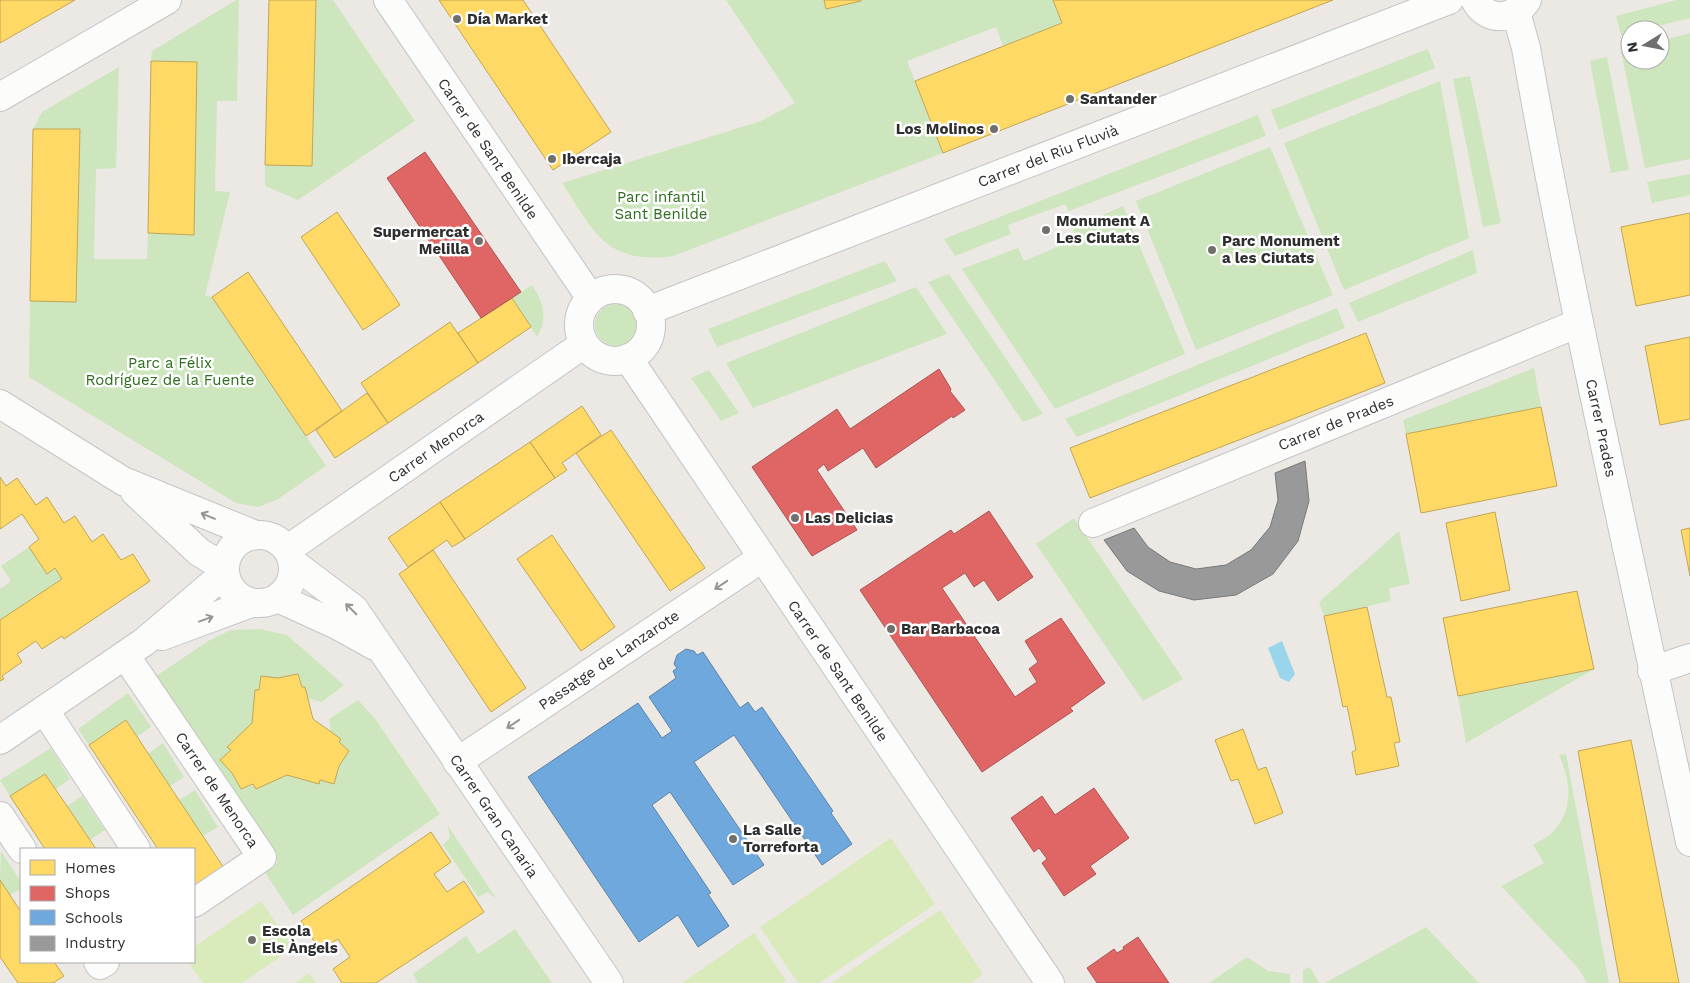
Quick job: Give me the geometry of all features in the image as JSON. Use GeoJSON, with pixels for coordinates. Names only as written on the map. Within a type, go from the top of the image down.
{"type":"FeatureCollection","features":[{"type":"Feature","properties":{"kind":"street"},"geometry":{"type":"LineString","coordinates":[[0,97],[167,0]]}},
{"type":"Feature","properties":{"kind":"street","name":"Carrer de Sant Benilde"},"geometry":{"type":"LineString","coordinates":[[388,0],[590,297]]}},
{"type":"Feature","properties":{"kind":"street","name":"Carrer del Riu Fluvià"},"geometry":{"type":"LineString","coordinates":[[648,311],[1449,0]]}},
{"type":"Feature","properties":{"kind":"street"},"geometry":{"type":"LineString","coordinates":[[1475,0],[1478,6],[1492,15],[1504,16],[1522,6]]}},
{"type":"Feature","properties":{"kind":"street","name":"Carrer Prades"},"geometry":{"type":"LineString","coordinates":[[1522,6],[1526,48],[1579,322],[1690,842]]}},
{"type":"Feature","properties":{"kind":"street"},"geometry":{"type":"LineString","coordinates":[[610,289],[619,289],[636,296],[648,311],[650,330],[648,339],[637,354],[628,358],[608,360],[599,358],[584,344],[579,324],[580,314],[590,297],[610,289]]}},
{"type":"Feature","properties":{"kind":"street","name":"Carrer de Prades"},"geometry":{"type":"LineString","coordinates":[[1093,523],[1579,322]]}},
{"type":"Feature","properties":{"kind":"street","name":"Carrer Menorca"},"geometry":{"type":"LineString","coordinates":[[290,556],[584,344]]}},
{"type":"Feature","properties":{"kind":"street","name":"Carrer de Sant Benilde"},"geometry":{"type":"LineString","coordinates":[[628,358],[1050,983]]}},
{"type":"Feature","properties":{"kind":"street"},"geometry":{"type":"LineString","coordinates":[[0,404],[123,481],[253,534],[266,535],[278,540],[290,556],[292,576],[287,588],[278,598],[265,603],[251,603],[135,648]]}},
{"type":"Feature","properties":{"kind":"street"},"geometry":{"type":"LineString","coordinates":[[123,481],[199,552],[224,571],[234,592],[251,603]]}},
{"type":"Feature","properties":{"kind":"street"},"geometry":{"type":"LineString","coordinates":[[0,740],[135,648],[224,571],[225,560],[230,548],[240,539],[253,534]]}},
{"type":"Feature","properties":{"kind":"street","name":"Carrer Gran Canaria"},"geometry":{"type":"LineString","coordinates":[[290,556],[354,609],[609,983]]}},
{"type":"Feature","properties":{"kind":"street","name":"Passatge de Lanzarote"},"geometry":{"type":"LineString","coordinates":[[457,762],[762,558]]}},
{"type":"Feature","properties":{"kind":"street","name":"Carrer Gran Canaria"},"geometry":{"type":"LineString","coordinates":[[278,598],[336,624],[380,648]]}},
{"type":"Feature","properties":{"kind":"street","name":"Carrer de Menorca"},"geometry":{"type":"LineString","coordinates":[[135,648],[262,857],[195,902]]}},
{"type":"Feature","properties":{"kind":"street"},"geometry":{"type":"LineString","coordinates":[[1652,671],[1690,658]]}},
{"type":"Feature","properties":{"kind":"street"},"geometry":{"type":"LineString","coordinates":[[45,711],[135,848]]}},
{"type":"Feature","properties":{"kind":"street"},"geometry":{"type":"LineString","coordinates":[[0,816],[21,848]]}},
{"type":"Feature","properties":{"kind":"green space","name":"Parc a Félix Rodríguez de la Fuente"},"geometry":{"type":"Polygon","coordinates":[[[236,0],[239,0],[237,101],[217,101],[215,191],[230,192],[205,296],[212,297],[326,466],[278,499],[259,507],[236,503],[29,377],[30,301],[76,302],[80,129],[33,129],[42,112],[119,67],[116,168],[96,169],[94,259],[147,259],[148,233],[193,235],[197,62],[151,61],[152,51],[236,0]]]}},
{"type":"Feature","properties":{"kind":"green space"},"geometry":{"type":"Polygon","coordinates":[[[316,0],[333,0],[415,121],[298,200],[265,186],[265,165],[312,166],[316,0]]]}},
{"type":"Feature","properties":{"kind":"green space","name":"Parc infantil Sant Benilde"},"geometry":{"type":"Polygon","coordinates":[[[726,0],[824,0],[826,9],[861,0],[1053,0],[1062,23],[1003,46],[996,27],[907,61],[943,153],[673,256],[650,257],[632,255],[617,250],[605,242],[594,230],[562,183],[761,121],[795,103],[726,0]]]}},
{"type":"Feature","properties":{"kind":"green space"},"geometry":{"type":"Polygon","coordinates":[[[1677,0],[1690,0],[1690,18],[1670,23],[1670,20],[1620,20],[1620,32],[1616,16],[1677,0]]]}},
{"type":"Feature","properties":{"kind":"green space"},"geometry":{"type":"Polygon","coordinates":[[[1690,33],[1690,159],[1645,168],[1625,70],[1670,70],[1670,38],[1690,33]]]}},
{"type":"Feature","properties":{"kind":"green space"},"geometry":{"type":"Polygon","coordinates":[[[1428,49],[1435,68],[1279,130],[1271,110],[1428,49]]]}},
{"type":"Feature","properties":{"kind":"green space"},"geometry":{"type":"Polygon","coordinates":[[[1607,57],[1629,170],[1611,173],[1590,61],[1607,57]]]}},
{"type":"Feature","properties":{"kind":"green space"},"geometry":{"type":"Polygon","coordinates":[[[1470,76],[1501,223],[1483,227],[1453,79],[1470,76]]]}},
{"type":"Feature","properties":{"kind":"green space"},"geometry":{"type":"Polygon","coordinates":[[[1440,81],[1469,238],[1344,290],[1284,143],[1440,81]]]}},
{"type":"Feature","properties":{"kind":"green space"},"geometry":{"type":"Polygon","coordinates":[[[1258,115],[1266,136],[1069,211],[1065,204],[1008,225],[1011,234],[955,256],[944,239],[1258,115]]]}},
{"type":"Feature","properties":{"kind":"green space"},"geometry":{"type":"Polygon","coordinates":[[[1270,147],[1333,295],[1196,350],[1136,201],[1270,147]]]}},
{"type":"Feature","properties":{"kind":"green space"},"geometry":{"type":"Polygon","coordinates":[[[1690,174],[1690,195],[1652,203],[1647,182],[1690,174]]]}},
{"type":"Feature","properties":{"kind":"green space"},"geometry":{"type":"Polygon","coordinates":[[[1123,206],[1185,354],[1055,409],[962,269],[1018,248],[1024,261],[1076,239],[1073,228],[1123,206]]]}},
{"type":"Feature","properties":{"kind":"green space"},"geometry":{"type":"Polygon","coordinates":[[[1473,250],[1477,273],[1358,322],[1349,303],[1473,250]]]}},
{"type":"Feature","properties":{"kind":"green space"},"geometry":{"type":"Polygon","coordinates":[[[885,261],[897,281],[717,347],[708,329],[885,261]]]}},
{"type":"Feature","properties":{"kind":"green space"},"geometry":{"type":"Polygon","coordinates":[[[949,274],[1043,414],[1023,422],[928,282],[949,274]]]}},
{"type":"Feature","properties":{"kind":"green space"},"geometry":{"type":"Polygon","coordinates":[[[532,285],[542,304],[544,317],[537,337],[512,298],[532,285]]]}},
{"type":"Feature","properties":{"kind":"green space"},"geometry":{"type":"Polygon","coordinates":[[[916,287],[947,334],[753,408],[726,363],[916,287]]]}},
{"type":"Feature","properties":{"kind":"green space"},"geometry":{"type":"Polygon","coordinates":[[[616,304],[631,310],[637,325],[631,340],[616,346],[601,340],[595,325],[601,310],[616,304]]]}},
{"type":"Feature","properties":{"kind":"green space"},"geometry":{"type":"Polygon","coordinates":[[[1337,308],[1345,328],[1077,437],[1065,419],[1337,308]]]}},
{"type":"Feature","properties":{"kind":"green space"},"geometry":{"type":"Polygon","coordinates":[[[1534,368],[1541,407],[1406,434],[1403,420],[1534,368]]]}},
{"type":"Feature","properties":{"kind":"green space"},"geometry":{"type":"Polygon","coordinates":[[[709,370],[739,413],[721,421],[691,378],[709,370]]]}},
{"type":"Feature","properties":{"kind":"green space"},"geometry":{"type":"Polygon","coordinates":[[[1074,518],[1183,679],[1143,701],[1036,544],[1074,518]]]}},
{"type":"Feature","properties":{"kind":"green space"},"geometry":{"type":"Polygon","coordinates":[[[1399,531],[1410,584],[1389,588],[1391,601],[1324,616],[1319,602],[1399,531]]]}},
{"type":"Feature","properties":{"kind":"green space"},"geometry":{"type":"Polygon","coordinates":[[[29,547],[47,573],[55,568],[62,579],[0,620],[0,589],[11,581],[1,566],[29,547]]]}},
{"type":"Feature","properties":{"kind":"green space"},"geometry":{"type":"Polygon","coordinates":[[[260,629],[287,635],[344,685],[322,702],[307,698],[298,674],[278,678],[262,676],[259,690],[255,690],[252,723],[227,747],[231,750],[232,773],[241,789],[287,775],[318,784],[320,780],[334,784],[339,766],[349,751],[339,742],[340,739],[331,732],[329,719],[358,700],[376,720],[440,814],[293,915],[264,871],[278,862],[155,677],[208,641],[231,630],[260,629]]]}},
{"type":"Feature","properties":{"kind":"green space"},"geometry":{"type":"Polygon","coordinates":[[[1594,669],[1466,743],[1458,696],[1594,669]]]}},
{"type":"Feature","properties":{"kind":"green space"},"geometry":{"type":"Polygon","coordinates":[[[128,693],[151,727],[136,737],[126,720],[89,745],[78,729],[128,693]]]}},
{"type":"Feature","properties":{"kind":"green space"},"geometry":{"type":"Polygon","coordinates":[[[163,743],[184,777],[170,786],[148,754],[163,743]]]}},
{"type":"Feature","properties":{"kind":"green space"},"geometry":{"type":"Polygon","coordinates":[[[51,748],[70,779],[56,789],[45,774],[10,796],[0,780],[51,748]]]}},
{"type":"Feature","properties":{"kind":"green space"},"geometry":{"type":"Polygon","coordinates":[[[1566,754],[1609,983],[1587,983],[1578,968],[1501,886],[1544,863],[1533,845],[1553,832],[1564,814],[1567,804],[1568,785],[1559,755],[1566,754]]]}},
{"type":"Feature","properties":{"kind":"green space"},"geometry":{"type":"Polygon","coordinates":[[[195,790],[218,827],[203,836],[179,800],[195,790]]]}},
{"type":"Feature","properties":{"kind":"green space"},"geometry":{"type":"Polygon","coordinates":[[[82,796],[105,830],[90,840],[67,806],[82,796]]]}},
{"type":"Feature","properties":{"kind":"green space"},"geometry":{"type":"Polygon","coordinates":[[[448,826],[496,898],[487,892],[478,897],[443,845],[450,838],[448,826]]]}},
{"type":"Feature","properties":{"kind":"green space"},"geometry":{"type":"Polygon","coordinates":[[[891,838],[935,904],[819,983],[798,983],[760,927],[891,838]]]}},
{"type":"Feature","properties":{"kind":"green space"},"geometry":{"type":"Polygon","coordinates":[[[1,851],[20,880],[20,890],[10,895],[0,880],[1,851]]]}},
{"type":"Feature","properties":{"kind":"green space"},"geometry":{"type":"Polygon","coordinates":[[[261,901],[293,948],[242,983],[203,983],[189,963],[195,963],[195,946],[261,901]]]}},
{"type":"Feature","properties":{"kind":"green space"},"geometry":{"type":"Polygon","coordinates":[[[940,910],[983,974],[971,983],[832,983],[940,910]]]}},
{"type":"Feature","properties":{"kind":"green space"},"geometry":{"type":"Polygon","coordinates":[[[1426,927],[1479,983],[1325,983],[1426,927]]]}},
{"type":"Feature","properties":{"kind":"green space"},"geometry":{"type":"Polygon","coordinates":[[[515,929],[552,983],[418,983],[413,974],[466,936],[478,954],[515,929]]]}},
{"type":"Feature","properties":{"kind":"green space"},"geometry":{"type":"Polygon","coordinates":[[[754,933],[786,981],[783,983],[682,983],[754,933]]]}},
{"type":"Feature","properties":{"kind":"green space"},"geometry":{"type":"Polygon","coordinates":[[[1247,957],[1268,971],[1290,974],[1290,983],[1209,983],[1247,957]]]}},
{"type":"Feature","properties":{"kind":"green space"},"geometry":{"type":"Polygon","coordinates":[[[1310,967],[1319,983],[1303,983],[1303,970],[1310,967]]]}},
{"type":"Feature","properties":{"kind":"green space"},"geometry":{"type":"Polygon","coordinates":[[[309,973],[316,983],[295,983],[309,973]]]}},
{"type":"Feature","properties":{"kind":"water"},"geometry":{"type":"Polygon","coordinates":[[[1282,641],[1295,674],[1289,682],[1280,678],[1268,648],[1282,641]]]}},
{"type":"Feature","properties":{"kind":"building: Homes"},"geometry":{"type":"Polygon","coordinates":[[[0,0],[75,0],[0,43],[0,0]]]}},
{"type":"Feature","properties":{"kind":"building: Homes"},"geometry":{"type":"Polygon","coordinates":[[[269,0],[316,0],[312,166],[265,165],[269,0]]]}},
{"type":"Feature","properties":{"kind":"building: Homes"},"geometry":{"type":"Polygon","coordinates":[[[439,0],[523,0],[611,132],[553,170],[439,0]]]}},
{"type":"Feature","properties":{"kind":"building: Homes"},"geometry":{"type":"Polygon","coordinates":[[[824,0],[861,0],[861,1],[826,9],[824,0]]]}},
{"type":"Feature","properties":{"kind":"building: Homes"},"geometry":{"type":"Polygon","coordinates":[[[1053,0],[1333,0],[943,153],[915,81],[1062,23],[1053,0]]]}},
{"type":"Feature","properties":{"kind":"building: Homes"},"geometry":{"type":"Polygon","coordinates":[[[151,61],[197,62],[194,235],[148,233],[151,61]]]}},
{"type":"Feature","properties":{"kind":"building: Homes"},"geometry":{"type":"Polygon","coordinates":[[[33,129],[80,129],[76,302],[30,301],[33,129]]]}},
{"type":"Feature","properties":{"kind":"building: Homes"},"geometry":{"type":"Polygon","coordinates":[[[337,212],[400,305],[363,330],[301,237],[337,212]]]}},
{"type":"Feature","properties":{"kind":"building: Homes"},"geometry":{"type":"Polygon","coordinates":[[[1690,213],[1690,295],[1636,306],[1621,227],[1690,213]]]}},
{"type":"Feature","properties":{"kind":"building: Homes"},"geometry":{"type":"Polygon","coordinates":[[[248,272],[342,411],[306,436],[212,297],[248,272]]]}},
{"type":"Feature","properties":{"kind":"building: Homes"},"geometry":{"type":"Polygon","coordinates":[[[512,298],[531,327],[478,363],[458,333],[512,298]]]}},
{"type":"Feature","properties":{"kind":"building: Homes"},"geometry":{"type":"Polygon","coordinates":[[[450,322],[478,363],[388,423],[361,383],[450,322]]]}},
{"type":"Feature","properties":{"kind":"building: Homes"},"geometry":{"type":"Polygon","coordinates":[[[1366,333],[1385,383],[1090,498],[1070,448],[1366,333]]]}},
{"type":"Feature","properties":{"kind":"building: Homes"},"geometry":{"type":"Polygon","coordinates":[[[1690,337],[1690,419],[1660,425],[1645,346],[1690,337]]]}},
{"type":"Feature","properties":{"kind":"building: Homes"},"geometry":{"type":"Polygon","coordinates":[[[367,393],[388,423],[335,458],[316,430],[367,393]]]}},
{"type":"Feature","properties":{"kind":"building: Homes"},"geometry":{"type":"Polygon","coordinates":[[[582,406],[601,435],[562,463],[567,470],[555,478],[530,442],[582,406]]]}},
{"type":"Feature","properties":{"kind":"building: Homes"},"geometry":{"type":"Polygon","coordinates":[[[1541,407],[1557,486],[1421,513],[1406,434],[1541,407]]]}},
{"type":"Feature","properties":{"kind":"building: Homes"},"geometry":{"type":"Polygon","coordinates":[[[611,430],[705,568],[670,591],[576,453],[611,430]]]}},
{"type":"Feature","properties":{"kind":"building: Homes"},"geometry":{"type":"Polygon","coordinates":[[[530,442],[555,478],[465,539],[440,502],[530,442]]]}},
{"type":"Feature","properties":{"kind":"building: Homes"},"geometry":{"type":"Polygon","coordinates":[[[0,477],[6,486],[17,478],[36,505],[47,497],[64,523],[75,516],[92,542],[103,534],[121,560],[133,554],[150,581],[64,639],[62,636],[42,649],[36,641],[17,654],[22,662],[2,676],[4,679],[0,681],[0,620],[62,579],[55,568],[47,574],[29,547],[39,539],[22,514],[0,529],[0,477]]]}},
{"type":"Feature","properties":{"kind":"building: Homes"},"geometry":{"type":"Polygon","coordinates":[[[440,502],[465,539],[452,547],[447,540],[408,567],[388,538],[440,502]]]}},
{"type":"Feature","properties":{"kind":"building: Homes"},"geometry":{"type":"Polygon","coordinates":[[[1495,512],[1510,590],[1461,601],[1446,523],[1495,512]]]}},
{"type":"Feature","properties":{"kind":"building: Homes"},"geometry":{"type":"Polygon","coordinates":[[[1690,528],[1690,576],[1681,530],[1690,528]]]}},
{"type":"Feature","properties":{"kind":"building: Homes"},"geometry":{"type":"Polygon","coordinates":[[[552,535],[615,627],[581,651],[517,559],[552,535]]]}},
{"type":"Feature","properties":{"kind":"building: Homes"},"geometry":{"type":"Polygon","coordinates":[[[433,550],[526,688],[491,712],[399,574],[433,550]]]}},
{"type":"Feature","properties":{"kind":"building: Homes"},"geometry":{"type":"Polygon","coordinates":[[[1577,591],[1594,669],[1458,696],[1443,618],[1577,591]]]}},
{"type":"Feature","properties":{"kind":"building: Homes"},"geometry":{"type":"Polygon","coordinates":[[[1367,607],[1387,697],[1391,697],[1400,742],[1394,743],[1399,766],[1356,775],[1352,752],[1356,750],[1347,706],[1343,707],[1324,616],[1367,607]]]}},
{"type":"Feature","properties":{"kind":"building: Homes"},"geometry":{"type":"Polygon","coordinates":[[[298,674],[302,687],[305,687],[313,719],[341,739],[339,742],[349,751],[339,766],[334,784],[320,780],[319,784],[287,775],[256,789],[253,784],[241,789],[232,773],[220,760],[231,750],[227,747],[252,723],[255,690],[259,690],[261,676],[278,678],[298,674]]]}},
{"type":"Feature","properties":{"kind":"building: Homes"},"geometry":{"type":"Polygon","coordinates":[[[126,720],[224,868],[195,888],[195,848],[157,848],[89,745],[126,720]]]}},
{"type":"Feature","properties":{"kind":"building: Homes"},"geometry":{"type":"Polygon","coordinates":[[[1243,729],[1258,770],[1266,767],[1283,813],[1255,824],[1238,779],[1231,781],[1215,740],[1243,729]]]}},
{"type":"Feature","properties":{"kind":"building: Homes"},"geometry":{"type":"Polygon","coordinates":[[[1631,740],[1679,983],[1620,983],[1578,751],[1631,740]]]}},
{"type":"Feature","properties":{"kind":"building: Homes"},"geometry":{"type":"Polygon","coordinates":[[[45,774],[95,848],[44,848],[10,796],[45,774]]]}},
{"type":"Feature","properties":{"kind":"building: Homes"},"geometry":{"type":"Polygon","coordinates":[[[431,832],[451,862],[434,874],[447,892],[464,881],[484,912],[376,983],[342,983],[333,969],[350,957],[338,939],[320,950],[301,921],[431,832]]]}},
{"type":"Feature","properties":{"kind":"building: Homes"},"geometry":{"type":"Polygon","coordinates":[[[0,880],[20,910],[20,963],[55,963],[64,976],[53,983],[18,983],[0,957],[0,880]]]}},
{"type":"Feature","properties":{"kind":"building: Shops"},"geometry":{"type":"Polygon","coordinates":[[[425,152],[521,292],[481,318],[387,178],[425,152]]]}},
{"type":"Feature","properties":{"kind":"building: Shops"},"geometry":{"type":"Polygon","coordinates":[[[939,369],[951,389],[950,391],[965,410],[953,418],[952,416],[876,468],[863,448],[828,471],[824,464],[817,470],[857,530],[812,556],[752,467],[837,409],[850,429],[939,369]]]}},
{"type":"Feature","properties":{"kind":"building: Shops"},"geometry":{"type":"Polygon","coordinates":[[[989,511],[1033,577],[998,601],[984,580],[974,587],[965,573],[942,588],[1015,697],[1037,682],[1029,669],[1038,662],[1025,641],[1061,618],[1105,683],[1070,708],[1073,711],[982,772],[860,590],[951,530],[954,534],[989,511]]]}},
{"type":"Feature","properties":{"kind":"building: Shops"},"geometry":{"type":"Polygon","coordinates":[[[1094,788],[1129,838],[1090,866],[1096,874],[1064,896],[1042,863],[1047,859],[1039,848],[1034,852],[1011,818],[1042,796],[1055,815],[1094,788]]]}},
{"type":"Feature","properties":{"kind":"building: Shops"},"geometry":{"type":"Polygon","coordinates":[[[1138,937],[1169,983],[1097,983],[1087,968],[1114,949],[1117,953],[1124,949],[1123,947],[1138,937]]]}},
{"type":"Feature","properties":{"kind":"building: Schools"},"geometry":{"type":"Polygon","coordinates":[[[686,649],[694,651],[697,655],[703,652],[740,708],[748,702],[755,712],[762,707],[833,811],[831,813],[852,844],[822,865],[734,735],[694,762],[764,865],[733,885],[670,792],[652,805],[711,893],[708,894],[729,926],[698,947],[678,915],[639,942],[528,777],[638,703],[662,738],[672,731],[649,697],[676,678],[673,671],[677,668],[674,664],[677,655],[686,649]]]}},
{"type":"Feature","properties":{"kind":"building: Industry"},"geometry":{"type":"Polygon","coordinates":[[[1305,461],[1309,501],[1298,541],[1273,574],[1236,595],[1194,600],[1159,591],[1127,571],[1104,540],[1134,528],[1148,547],[1170,562],[1196,569],[1226,565],[1251,550],[1270,527],[1278,500],[1275,473],[1305,461]]]}},
{"type":"Feature","properties":{"kind":"place","name":"Día Market"},"geometry":{"type":"Point","coordinates":[457,19]}},
{"type":"Feature","properties":{"kind":"place","name":"Santander"},"geometry":{"type":"Point","coordinates":[1070,99]}},
{"type":"Feature","properties":{"kind":"place","name":"Los Molinos"},"geometry":{"type":"Point","coordinates":[994,129]}},
{"type":"Feature","properties":{"kind":"place","name":"Ibercaja"},"geometry":{"type":"Point","coordinates":[552,159]}},
{"type":"Feature","properties":{"kind":"place","name":"Monument A Les Ciutats"},"geometry":{"type":"Point","coordinates":[1046,230]}},
{"type":"Feature","properties":{"kind":"place","name":"Supermercat Melilla"},"geometry":{"type":"Point","coordinates":[479,241]}},
{"type":"Feature","properties":{"kind":"place","name":"Parc Monument a les Ciutats"},"geometry":{"type":"Point","coordinates":[1212,250]}},
{"type":"Feature","properties":{"kind":"place","name":"Las Delicias"},"geometry":{"type":"Point","coordinates":[795,518]}},
{"type":"Feature","properties":{"kind":"place","name":"Bar Barbacoa"},"geometry":{"type":"Point","coordinates":[891,629]}},
{"type":"Feature","properties":{"kind":"place","name":"La Salle Torreforta"},"geometry":{"type":"Point","coordinates":[733,839]}},
{"type":"Feature","properties":{"kind":"place","name":"Escola Els Àngels"},"geometry":{"type":"Point","coordinates":[252,940]}}]}
